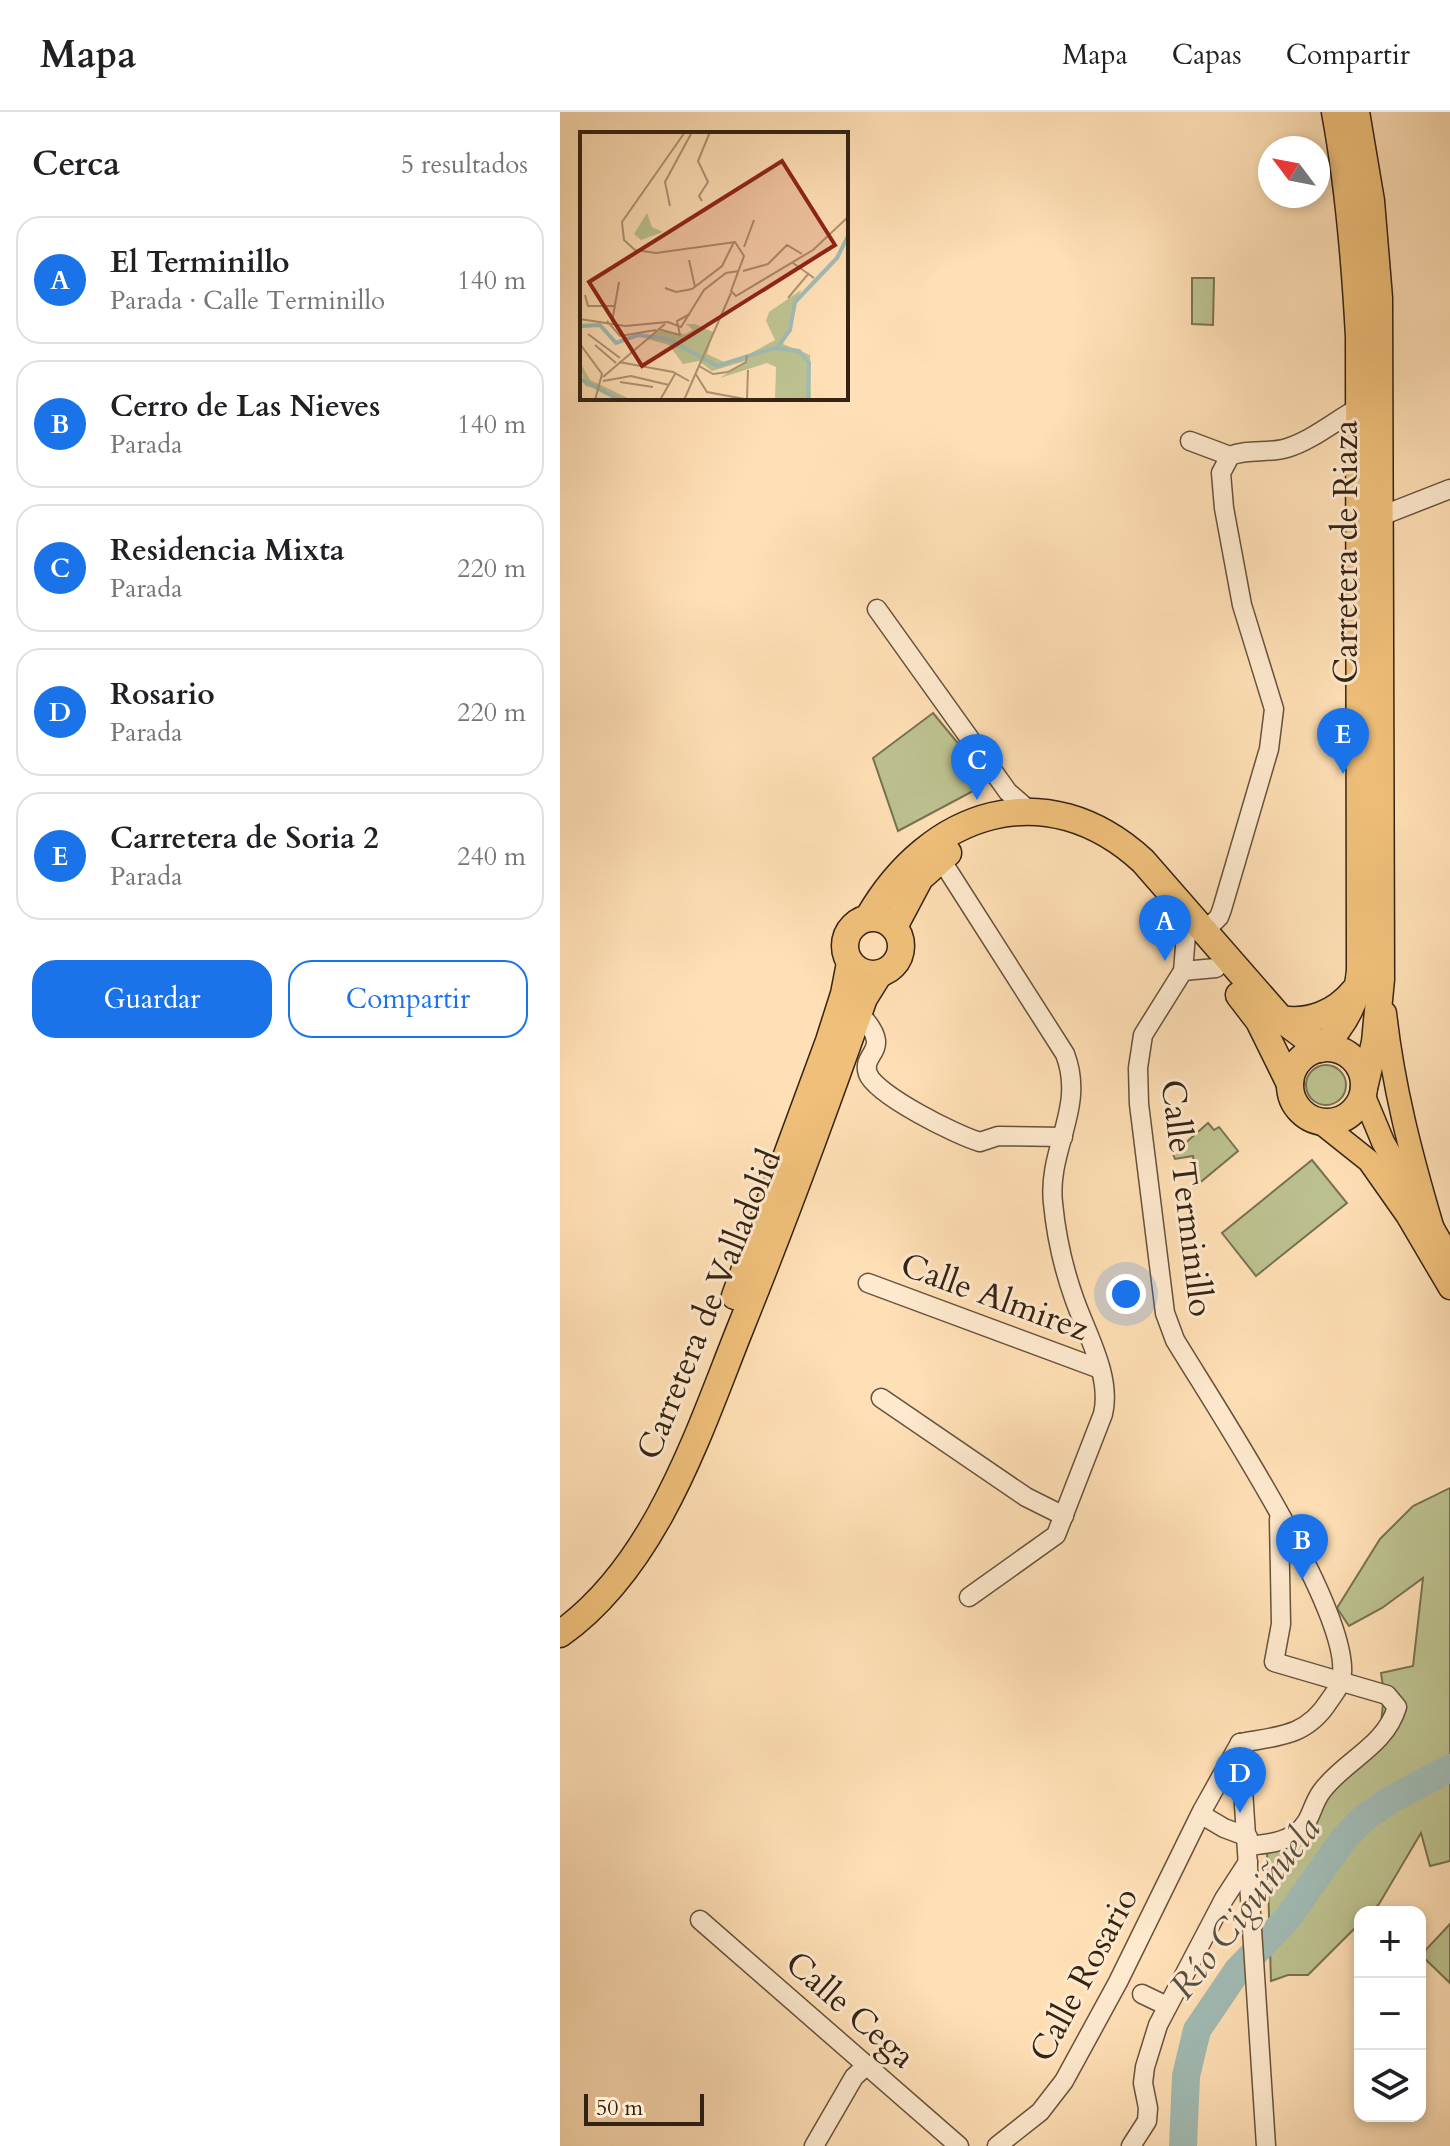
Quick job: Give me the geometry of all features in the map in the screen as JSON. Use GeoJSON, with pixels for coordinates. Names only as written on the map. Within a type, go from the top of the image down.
{"type":"FeatureCollection","features":[{"type":"Feature","properties":{"kind":"highway","name":"Carretera de Riaza"},"geometry":{"type":"LineString","coordinates":[[1335,112],[1346,169],[1359,337],[1370,978],[1375,1042],[1364,1091]]}},
{"type":"Feature","properties":{"kind":"highway","name":"Carretera de Riaza"},"geometry":{"type":"LineString","coordinates":[[1325,1048],[1370,978],[1381,516],[1378,285],[1371,201],[1356,112]]}},
{"type":"Feature","properties":{"kind":"highway"},"geometry":{"type":"LineString","coordinates":[[868,918],[883,893],[905,867],[929,845],[955,828],[985,817],[1030,811],[1091,824],[1126,845],[1196,933],[1216,968],[1259,1021],[1290,1084],[1296,1106],[1320,1122],[1337,1121],[1356,1109],[1364,1091],[1361,1070],[1354,1059],[1344,1052],[1325,1048],[1281,1019],[1196,933],[1117,860],[1073,837],[1032,829],[1011,829],[968,841],[940,858],[920,878],[894,927]]}},
{"type":"Feature","properties":{"kind":"highway"},"geometry":{"type":"LineString","coordinates":[[878,918],[894,927],[902,942],[894,966],[879,974],[863,973],[850,963],[845,945],[847,936],[859,922],[878,918]]}},
{"type":"Feature","properties":{"kind":"highway","name":"Carretera de Valladolid"},"geometry":{"type":"LineString","coordinates":[[560,1615],[586,1590],[631,1530],[658,1479],[738,1289],[829,1041],[850,963]]}},
{"type":"Feature","properties":{"kind":"highway","name":"Carretera de Valladolid"},"geometry":{"type":"LineString","coordinates":[[560,1634],[579,1621],[604,1596],[643,1543],[664,1506],[704,1418],[770,1255],[864,998],[879,974]]}},
{"type":"Feature","properties":{"kind":"highway"},"geometry":{"type":"LineString","coordinates":[[1281,1019],[1302,1020],[1334,1009],[1370,978]]}},
{"type":"Feature","properties":{"kind":"highway"},"geometry":{"type":"LineString","coordinates":[[1290,1084],[1299,1061],[1325,1048]]}},
{"type":"Feature","properties":{"kind":"main road"},"geometry":{"type":"LineString","coordinates":[[1370,978],[1406,1137],[1432,1226]]}},
{"type":"Feature","properties":{"kind":"main road"},"geometry":{"type":"LineString","coordinates":[[1364,1091],[1383,1142],[1450,1258]]}},
{"type":"Feature","properties":{"kind":"main road"},"geometry":{"type":"LineString","coordinates":[[1320,1122],[1369,1161],[1407,1215],[1450,1288]]}},
{"type":"Feature","properties":{"kind":"street"},"geometry":{"type":"LineString","coordinates":[[1190,441],[1230,456],[1244,451],[1291,447],[1360,407]]}},
{"type":"Feature","properties":{"kind":"street"},"geometry":{"type":"LineString","coordinates":[[1196,933],[1219,917],[1273,734],[1274,709],[1270,689],[1242,605],[1222,496],[1221,473],[1230,456]]}},
{"type":"Feature","properties":{"kind":"street"},"geometry":{"type":"LineString","coordinates":[[1381,516],[1450,489]]}},
{"type":"Feature","properties":{"kind":"street"},"geometry":{"type":"LineString","coordinates":[[877,609],[1008,792],[1030,811]]}},
{"type":"Feature","properties":{"kind":"street"},"geometry":{"type":"LineString","coordinates":[[985,817],[996,793],[998,778]]}},
{"type":"Feature","properties":{"kind":"street"},"geometry":{"type":"LineString","coordinates":[[940,858],[1071,1068],[1073,1093],[1053,1181],[1053,1204],[1062,1258],[1100,1369],[1105,1402],[1056,1535],[969,1597]]}},
{"type":"Feature","properties":{"kind":"street","name":"Calle Terminillo"},"geometry":{"type":"LineString","coordinates":[[1196,933],[1183,971],[1143,1035],[1138,1068],[1139,1104],[1165,1313],[1175,1340],[1279,1512],[1327,1605],[1339,1643],[1341,1682]]}},
{"type":"Feature","properties":{"kind":"street"},"geometry":{"type":"LineString","coordinates":[[1183,971],[1216,968]]}},
{"type":"Feature","properties":{"kind":"street"},"geometry":{"type":"LineString","coordinates":[[859,1013],[876,1037],[876,1049],[867,1064],[868,1074],[877,1085],[916,1112],[977,1141],[998,1136],[1063,1137]]}},
{"type":"Feature","properties":{"kind":"street","name":"Calle Almirez"},"geometry":{"type":"LineString","coordinates":[[868,1283],[1100,1369]]}},
{"type":"Feature","properties":{"kind":"street"},"geometry":{"type":"LineString","coordinates":[[881,1398],[1026,1497],[1064,1516]]}},
{"type":"Feature","properties":{"kind":"street"},"geometry":{"type":"LineString","coordinates":[[1202,1815],[1248,1848],[1278,1842],[1308,1823],[1325,1787],[1376,1743],[1397,1707],[1391,1697],[1274,1662],[1281,1624],[1279,1512]]}},
{"type":"Feature","properties":{"kind":"street"},"geometry":{"type":"LineString","coordinates":[[1266,2146],[1240,1743],[1301,1730],[1318,1717],[1341,1682]]}},
{"type":"Feature","properties":{"kind":"street","name":"Calle Rosario"},"geometry":{"type":"LineString","coordinates":[[997,2146],[1040,2112],[1064,2081],[1240,1743]]}},
{"type":"Feature","properties":{"kind":"street"},"geometry":{"type":"LineString","coordinates":[[1131,2146],[1147,2121],[1143,2083],[1145,2067],[1167,2006],[1248,1848]]}},
{"type":"Feature","properties":{"kind":"street","name":"Calle Cega"},"geometry":{"type":"LineString","coordinates":[[700,1920],[959,2146]]}},
{"type":"Feature","properties":{"kind":"street"},"geometry":{"type":"LineString","coordinates":[[1142,1994],[1167,2006]]}},
{"type":"Feature","properties":{"kind":"street"},"geometry":{"type":"LineString","coordinates":[[814,2146],[854,2077],[867,2065]]}},
{"type":"Feature","properties":{"kind":"green space"},"geometry":{"type":"Polygon","coordinates":[[[1192,278],[1214,278],[1213,325],[1192,324],[1192,278]]]}},
{"type":"Feature","properties":{"kind":"green space"},"geometry":{"type":"Polygon","coordinates":[[[933,713],[980,770],[975,790],[898,831],[873,758],[933,713]]]}},
{"type":"Feature","properties":{"kind":"green space"},"geometry":{"type":"Polygon","coordinates":[[[1326,1065],[1340,1071],[1346,1085],[1340,1099],[1326,1105],[1312,1099],[1306,1085],[1312,1071],[1326,1065]]]}},
{"type":"Feature","properties":{"kind":"green space"},"geometry":{"type":"Polygon","coordinates":[[[1208,1123],[1214,1130],[1219,1127],[1238,1151],[1197,1185],[1193,1156],[1175,1159],[1173,1154],[1208,1123]]]}},
{"type":"Feature","properties":{"kind":"green space"},"geometry":{"type":"Polygon","coordinates":[[[1312,1160],[1347,1203],[1256,1276],[1222,1233],[1312,1160]]]}},
{"type":"Feature","properties":{"kind":"green space"},"geometry":{"type":"Polygon","coordinates":[[[1450,1488],[1450,1861],[1430,1866],[1421,1833],[1379,1904],[1354,1906],[1354,1929],[1308,1975],[1288,1975],[1271,1981],[1267,1851],[1298,1844],[1306,1821],[1381,1724],[1384,1693],[1381,1673],[1413,1666],[1423,1578],[1382,1608],[1349,1626],[1337,1608],[1380,1539],[1413,1506],[1450,1488]]]}},
{"type":"Feature","properties":{"kind":"green space"},"geometry":{"type":"Polygon","coordinates":[[[1450,1924],[1450,1983],[1426,1960],[1426,1950],[1450,1924]]]}},
{"type":"Feature","properties":{"kind":"waterway","name":"Río Ciguiñuela"},"geometry":{"type":"LineString","coordinates":[[1183,2146],[1186,2076],[1197,2030],[1237,1971],[1287,1919],[1342,1841],[1364,1818],[1450,1768]]}},
{"type":"Feature","properties":{"kind":"place","name":"Carretera de Soria 2"},"geometry":{"type":"Point","coordinates":[1343,774]}},
{"type":"Feature","properties":{"kind":"place","name":"Residencia Mixta"},"geometry":{"type":"Point","coordinates":[977,800]}},
{"type":"Feature","properties":{"kind":"place","name":"El Terminillo"},"geometry":{"type":"Point","coordinates":[1165,961]}},
{"type":"Feature","properties":{"kind":"place","name":"Cerro de Las Nieves"},"geometry":{"type":"Point","coordinates":[1302,1580]}},
{"type":"Feature","properties":{"kind":"place","name":"Rosario"},"geometry":{"type":"Point","coordinates":[1240,1813]}}]}
